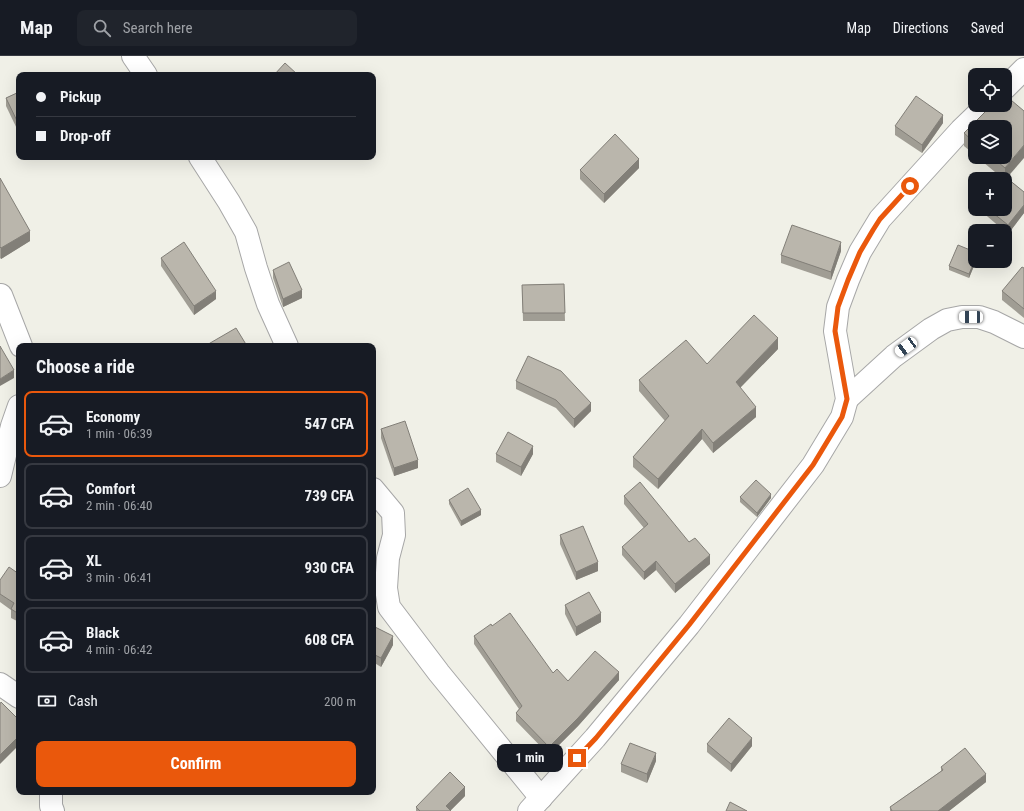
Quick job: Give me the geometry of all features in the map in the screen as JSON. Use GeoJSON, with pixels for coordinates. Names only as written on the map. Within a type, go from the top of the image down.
{"type":"FeatureCollection","features":[{"type":"Feature","properties":{"kind":"street"},"geometry":{"type":"LineString","coordinates":[[133,56],[144,72]]}},
{"type":"Feature","properties":{"kind":"street"},"geometry":{"type":"LineString","coordinates":[[1012,81],[1024,69]]}},
{"type":"Feature","properties":{"kind":"street"},"geometry":{"type":"LineString","coordinates":[[376,493],[393,513],[394,535],[388,558],[386,588],[389,607],[535,804],[596,738],[684,631],[813,465],[842,417],[847,399],[835,331],[838,307],[860,252],[880,219],[961,130],[980,112]]}},
{"type":"Feature","properties":{"kind":"street"},"geometry":{"type":"LineString","coordinates":[[202,160],[246,232],[268,304],[286,343]]}},
{"type":"Feature","properties":{"kind":"street"},"geometry":{"type":"LineString","coordinates":[[1,295],[19,343]]}},
{"type":"Feature","properties":{"kind":"street"},"geometry":{"type":"LineString","coordinates":[[847,399],[894,356],[931,329],[947,320],[962,317],[979,317],[994,322],[1024,337]]}},
{"type":"Feature","properties":{"kind":"street"},"geometry":{"type":"LineString","coordinates":[[0,476],[16,415]]}},
{"type":"Feature","properties":{"kind":"street"},"geometry":{"type":"LineString","coordinates":[[0,684],[16,695]]}},
{"type":"Feature","properties":{"kind":"street"},"geometry":{"type":"LineString","coordinates":[[51,795],[50,806],[53,811]]}},
{"type":"Feature","properties":{"kind":"building"},"geometry":{"type":"Polygon","coordinates":[[[285,63],[295,72],[277,72],[285,63]]]}},
{"type":"Feature","properties":{"kind":"building"},"geometry":{"type":"Polygon","coordinates":[[[16,93],[16,119],[6,98],[16,93]]]}},
{"type":"Feature","properties":{"kind":"building"},"geometry":{"type":"Polygon","coordinates":[[[916,96],[943,115],[922,145],[895,126],[916,96]]]}},
{"type":"Feature","properties":{"kind":"building"},"geometry":{"type":"Polygon","coordinates":[[[1012,101],[1024,111],[1024,145],[1012,160],[1012,120],[977,120],[985,112],[1012,112],[1012,101]]]}},
{"type":"Feature","properties":{"kind":"building"},"geometry":{"type":"Polygon","coordinates":[[[968,129],[968,137],[964,133],[968,129]]]}},
{"type":"Feature","properties":{"kind":"building"},"geometry":{"type":"Polygon","coordinates":[[[615,134],[639,159],[604,194],[580,170],[615,134]]]}},
{"type":"Feature","properties":{"kind":"building"},"geometry":{"type":"Polygon","coordinates":[[[1000,164],[1008,164],[1005,168],[1000,164]]]}},
{"type":"Feature","properties":{"kind":"building"},"geometry":{"type":"Polygon","coordinates":[[[0,178],[30,231],[1,248],[0,247],[0,178]]]}},
{"type":"Feature","properties":{"kind":"building"},"geometry":{"type":"Polygon","coordinates":[[[1012,182],[1024,192],[1024,205],[1009,224],[997,216],[1012,216],[1012,182]]]}},
{"type":"Feature","properties":{"kind":"building"},"geometry":{"type":"Polygon","coordinates":[[[792,225],[841,242],[831,272],[781,255],[792,225]]]}},
{"type":"Feature","properties":{"kind":"building"},"geometry":{"type":"Polygon","coordinates":[[[184,242],[216,291],[194,306],[161,258],[184,242]]]}},
{"type":"Feature","properties":{"kind":"building"},"geometry":{"type":"Polygon","coordinates":[[[958,245],[968,249],[968,268],[972,268],[969,274],[949,266],[958,245]]]}},
{"type":"Feature","properties":{"kind":"building"},"geometry":{"type":"Polygon","coordinates":[[[289,262],[302,290],[283,299],[273,270],[289,262]]]}},
{"type":"Feature","properties":{"kind":"building"},"geometry":{"type":"Polygon","coordinates":[[[1022,267],[1024,268],[1024,309],[1002,291],[1022,267]]]}},
{"type":"Feature","properties":{"kind":"building"},"geometry":{"type":"Polygon","coordinates":[[[564,284],[565,313],[523,313],[522,285],[564,284]]]}},
{"type":"Feature","properties":{"kind":"building"},"geometry":{"type":"Polygon","coordinates":[[[754,315],[778,338],[736,382],[756,407],[713,443],[702,429],[658,479],[633,457],[669,416],[639,380],[686,340],[707,364],[754,315]]]}},
{"type":"Feature","properties":{"kind":"building"},"geometry":{"type":"Polygon","coordinates":[[[236,328],[245,343],[210,343],[236,328]]]}},
{"type":"Feature","properties":{"kind":"building"},"geometry":{"type":"Polygon","coordinates":[[[0,346],[14,370],[0,379],[0,346]]]}},
{"type":"Feature","properties":{"kind":"building"},"geometry":{"type":"Polygon","coordinates":[[[528,356],[561,371],[591,403],[574,419],[556,400],[516,381],[528,356]]]}},
{"type":"Feature","properties":{"kind":"building"},"geometry":{"type":"Polygon","coordinates":[[[405,421],[418,460],[394,468],[381,429],[405,421]]]}},
{"type":"Feature","properties":{"kind":"building"},"geometry":{"type":"Polygon","coordinates":[[[508,432],[533,446],[521,467],[496,454],[508,432]]]}},
{"type":"Feature","properties":{"kind":"building"},"geometry":{"type":"Polygon","coordinates":[[[756,480],[771,494],[757,513],[740,497],[756,480]]]}},
{"type":"Feature","properties":{"kind":"building"},"geometry":{"type":"Polygon","coordinates":[[[640,482],[689,542],[695,538],[710,555],[675,584],[656,561],[644,572],[622,547],[648,524],[624,496],[640,482]]]}},
{"type":"Feature","properties":{"kind":"building"},"geometry":{"type":"Polygon","coordinates":[[[468,488],[481,510],[461,521],[449,500],[468,488]]]}},
{"type":"Feature","properties":{"kind":"building"},"geometry":{"type":"Polygon","coordinates":[[[583,526],[598,562],[576,572],[560,535],[583,526]]]}},
{"type":"Feature","properties":{"kind":"building"},"geometry":{"type":"Polygon","coordinates":[[[9,567],[16,572],[16,612],[11,609],[14,603],[0,594],[0,580],[9,567]]]}},
{"type":"Feature","properties":{"kind":"building"},"geometry":{"type":"Polygon","coordinates":[[[589,592],[601,613],[576,627],[565,605],[589,592]]]}},
{"type":"Feature","properties":{"kind":"building"},"geometry":{"type":"Polygon","coordinates":[[[510,613],[553,673],[557,669],[568,681],[595,651],[619,672],[578,718],[549,747],[516,713],[522,706],[474,636],[491,624],[492,626],[510,613]]]}},
{"type":"Feature","properties":{"kind":"building"},"geometry":{"type":"Polygon","coordinates":[[[376,628],[393,636],[381,658],[376,656],[376,628]]]}},
{"type":"Feature","properties":{"kind":"building"},"geometry":{"type":"Polygon","coordinates":[[[1,702],[16,717],[16,739],[0,755],[1,702]]]}},
{"type":"Feature","properties":{"kind":"building"},"geometry":{"type":"Polygon","coordinates":[[[729,718],[752,738],[731,764],[707,744],[729,718]]]}},
{"type":"Feature","properties":{"kind":"building"},"geometry":{"type":"Polygon","coordinates":[[[630,743],[656,753],[647,774],[621,764],[630,743]]]}},
{"type":"Feature","properties":{"kind":"building"},"geometry":{"type":"Polygon","coordinates":[[[965,748],[986,774],[938,811],[892,811],[890,807],[943,770],[941,767],[965,748]]]}},
{"type":"Feature","properties":{"kind":"building"},"geometry":{"type":"Polygon","coordinates":[[[450,772],[465,787],[446,806],[451,811],[420,811],[416,807],[450,772]]]}},
{"type":"Feature","properties":{"kind":"building"},"geometry":{"type":"Polygon","coordinates":[[[730,802],[747,811],[726,811],[730,802]]]}},
{"type":"Feature","properties":{"kind":"route"},"geometry":{"type":"LineString","coordinates":[[577,758],[596,738],[689,625],[813,465],[842,417],[847,399],[835,331],[838,307],[860,252],[873,230],[880,219],[910,186]]}}]}
